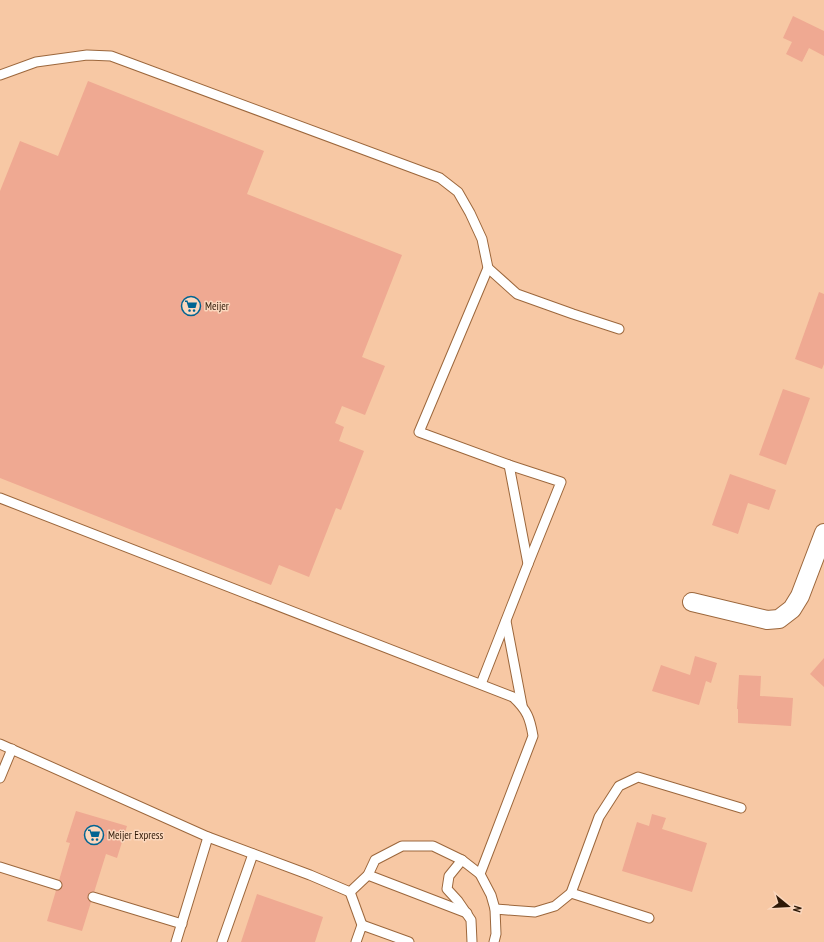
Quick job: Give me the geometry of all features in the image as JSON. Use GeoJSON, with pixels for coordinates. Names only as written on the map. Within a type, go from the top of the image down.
{"type":"FeatureCollection","features":[{"type":"Feature","properties":{"kind":"street"},"geometry":{"type":"LineString","coordinates":[[692,602],[767,620],[779,619],[792,609],[800,596],[824,533]]}},
{"type":"Feature","properties":{"kind":"lane"},"geometry":{"type":"LineString","coordinates":[[0,76],[36,62],[87,55],[112,56],[440,178],[458,192],[482,239],[488,268],[419,432],[509,465],[561,482],[481,684]]}},
{"type":"Feature","properties":{"kind":"lane"},"geometry":{"type":"LineString","coordinates":[[488,268],[517,294],[573,314],[619,328]]}},
{"type":"Feature","properties":{"kind":"lane"},"geometry":{"type":"LineString","coordinates":[[509,465],[528,564]]}},
{"type":"Feature","properties":{"kind":"lane"},"geometry":{"type":"LineString","coordinates":[[0,498],[481,684],[513,697],[522,705]]}},
{"type":"Feature","properties":{"kind":"lane"},"geometry":{"type":"LineString","coordinates":[[480,874],[533,736],[530,720],[522,705],[506,621]]}},
{"type":"Feature","properties":{"kind":"lane"},"geometry":{"type":"LineString","coordinates":[[0,744],[208,837],[310,875],[350,892],[362,925],[356,942]]}},
{"type":"Feature","properties":{"kind":"lane"},"geometry":{"type":"LineString","coordinates":[[0,778],[12,749]]}},
{"type":"Feature","properties":{"kind":"lane"},"geometry":{"type":"LineString","coordinates":[[495,910],[534,912],[555,906],[571,892],[599,817],[619,786],[638,777],[741,808]]}},
{"type":"Feature","properties":{"kind":"lane"},"geometry":{"type":"LineString","coordinates":[[176,942],[208,837]]}},
{"type":"Feature","properties":{"kind":"lane"},"geometry":{"type":"LineString","coordinates":[[350,892],[368,876],[375,860],[402,846],[433,846],[462,860],[480,874],[491,895],[495,910],[496,934],[494,942]]}},
{"type":"Feature","properties":{"kind":"lane"},"geometry":{"type":"LineString","coordinates":[[222,942],[253,854]]}},
{"type":"Feature","properties":{"kind":"lane"},"geometry":{"type":"LineString","coordinates":[[462,860],[449,876],[447,889],[458,901],[471,920],[472,942]]}},
{"type":"Feature","properties":{"kind":"lane"},"geometry":{"type":"LineString","coordinates":[[0,868],[57,886]]}},
{"type":"Feature","properties":{"kind":"lane"},"geometry":{"type":"LineString","coordinates":[[368,876],[467,913]]}},
{"type":"Feature","properties":{"kind":"lane"},"geometry":{"type":"LineString","coordinates":[[571,892],[649,918]]}},
{"type":"Feature","properties":{"kind":"lane"},"geometry":{"type":"LineString","coordinates":[[93,896],[182,924]]}},
{"type":"Feature","properties":{"kind":"lane"},"geometry":{"type":"LineString","coordinates":[[362,925],[409,942]]}},
{"type":"Feature","properties":{"kind":"building"},"geometry":{"type":"Polygon","coordinates":[[[793,16],[824,31],[824,56],[809,48],[802,62],[786,54],[792,42],[783,38],[793,16]]]}},
{"type":"Feature","properties":{"kind":"building","name":"Meijer"},"geometry":{"type":"Polygon","coordinates":[[[88,81],[264,151],[247,194],[402,255],[362,357],[385,366],[365,415],[342,406],[335,423],[344,427],[339,441],[364,451],[341,510],[336,508],[309,577],[279,565],[271,585],[0,478],[0,191],[20,141],[58,156],[88,81]]]}},
{"type":"Feature","properties":{"kind":"building"},"geometry":{"type":"Polygon","coordinates":[[[819,292],[824,294],[824,364],[822,369],[795,359],[819,292]]]}},
{"type":"Feature","properties":{"kind":"building"},"geometry":{"type":"Polygon","coordinates":[[[783,389],[810,398],[786,465],[759,455],[783,389]]]}},
{"type":"Feature","properties":{"kind":"building"},"geometry":{"type":"Polygon","coordinates":[[[730,474],[776,490],[769,510],[748,503],[738,534],[712,525],[730,474]]]}},
{"type":"Feature","properties":{"kind":"building"},"geometry":{"type":"Polygon","coordinates":[[[695,656],[717,663],[711,683],[706,681],[699,705],[652,691],[661,665],[690,675],[695,656]]]}},
{"type":"Feature","properties":{"kind":"building"},"geometry":{"type":"Polygon","coordinates":[[[824,658],[824,687],[810,674],[824,658]]]}},
{"type":"Feature","properties":{"kind":"building"},"geometry":{"type":"Polygon","coordinates":[[[739,675],[761,676],[760,696],[793,698],[791,726],[738,723],[737,709],[739,675]]]}},
{"type":"Feature","properties":{"kind":"building"},"geometry":{"type":"Polygon","coordinates":[[[76,811],[127,826],[117,858],[106,854],[82,931],[47,921],[70,843],[66,842],[76,811]]]}},
{"type":"Feature","properties":{"kind":"building"},"geometry":{"type":"Polygon","coordinates":[[[652,814],[666,818],[662,829],[707,843],[692,892],[622,871],[637,822],[649,826],[652,814]]]}},
{"type":"Feature","properties":{"kind":"building"},"geometry":{"type":"Polygon","coordinates":[[[257,894],[323,917],[315,942],[241,942],[257,894]]]}},
{"type":"Feature","properties":{"kind":"place","name":"Meijer"},"geometry":{"type":"Point","coordinates":[191,306]}},
{"type":"Feature","properties":{"kind":"place","name":"Meijer Express"},"geometry":{"type":"Point","coordinates":[94,835]}}]}
